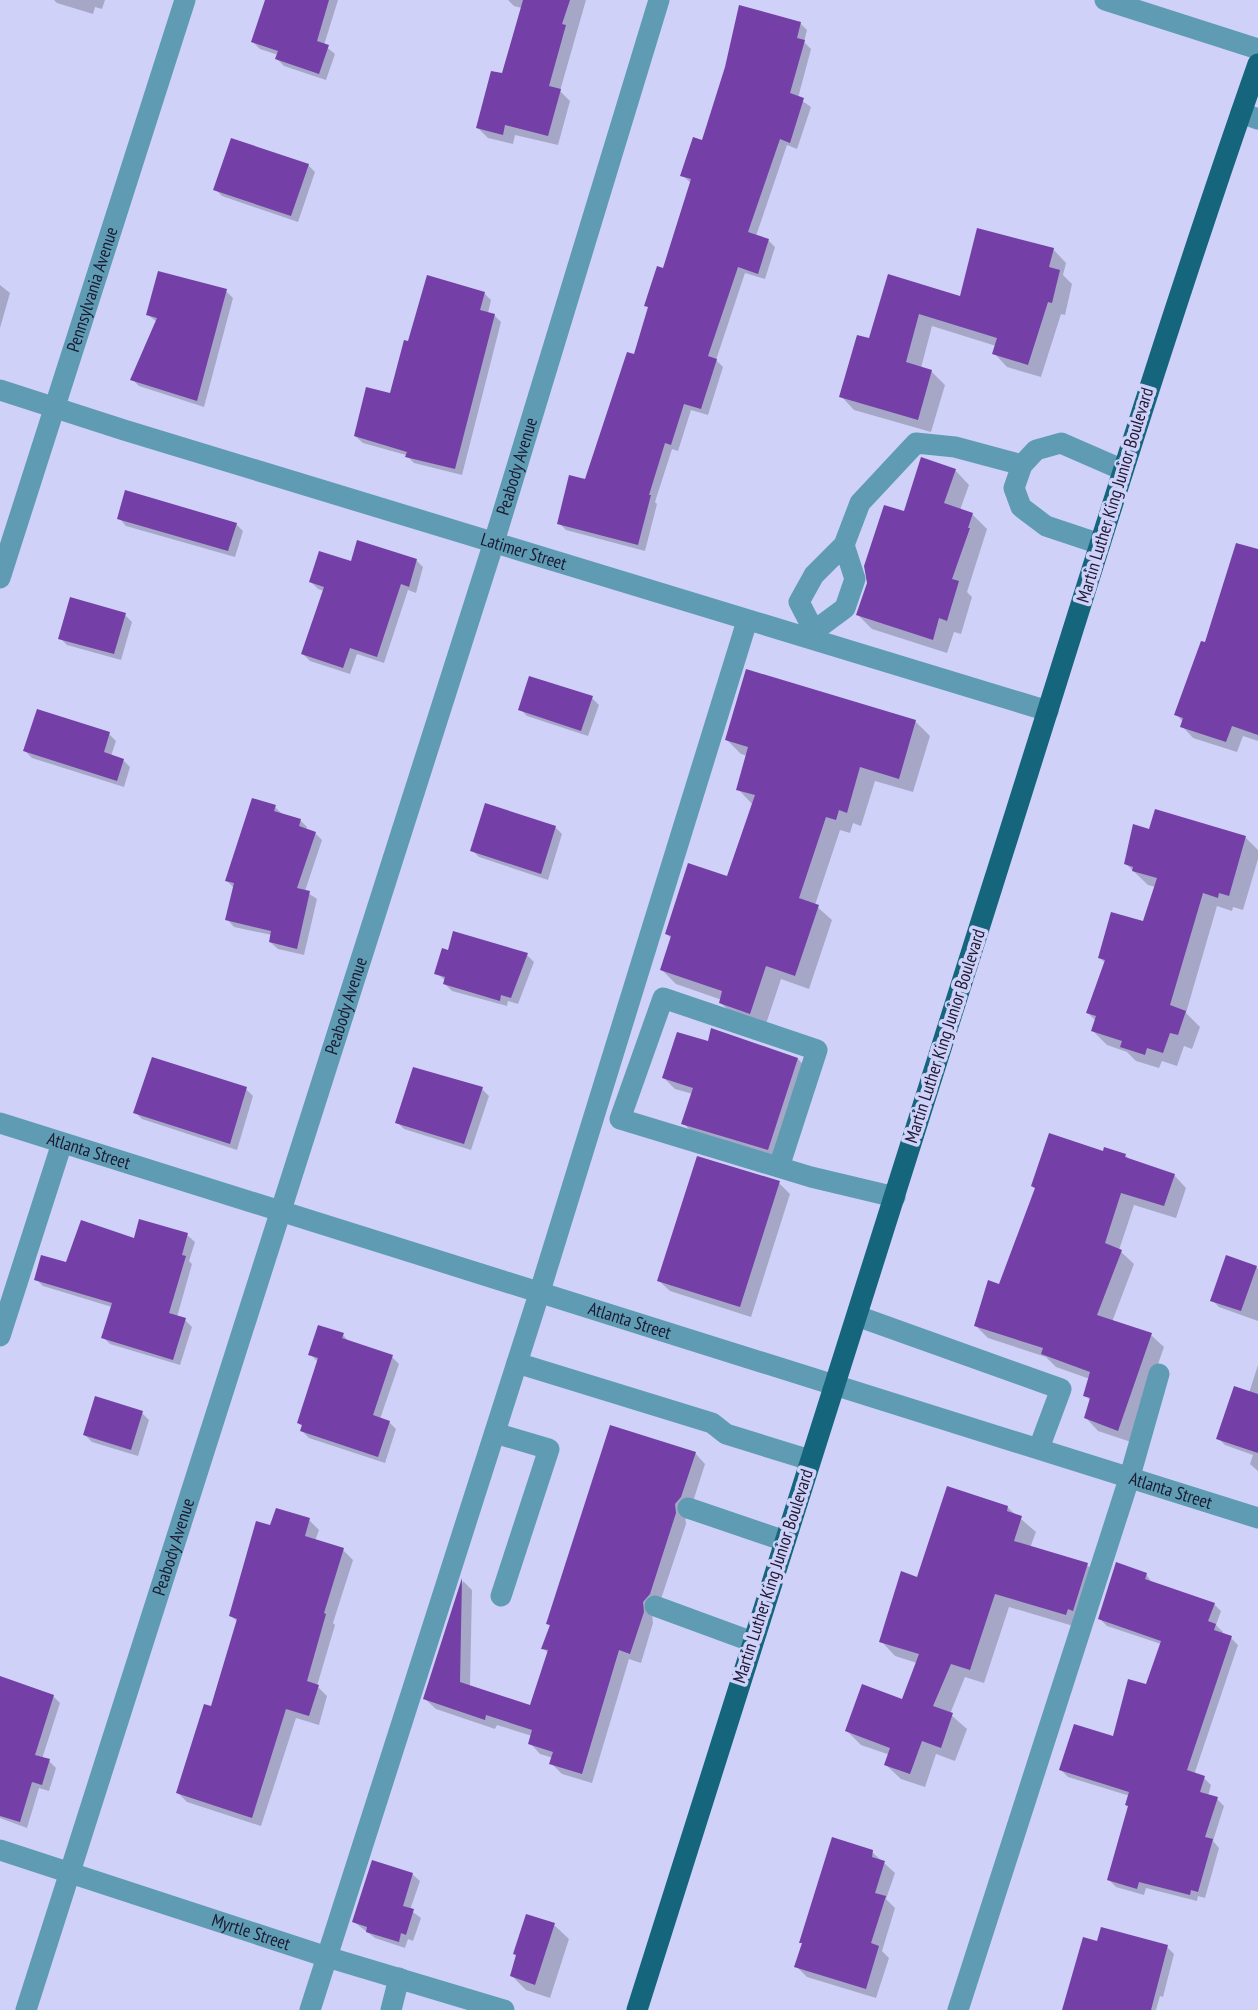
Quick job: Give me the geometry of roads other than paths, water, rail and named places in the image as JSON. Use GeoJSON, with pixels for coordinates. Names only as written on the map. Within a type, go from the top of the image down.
{"type":"FeatureCollection","features":[{"type":"Feature","properties":{"kind":"main road","name":"Martin Luther King Junior Boulevard"},"geometry":{"type":"LineString","coordinates":[[637,2010],[1184,276],[1249,116],[1258,64]]}},
{"type":"Feature","properties":{"kind":"street","name":"Pennsylvania Avenue"},"geometry":{"type":"LineString","coordinates":[[0,578],[185,0]]}},
{"type":"Feature","properties":{"kind":"street","name":"Peabody Avenue"},"geometry":{"type":"LineString","coordinates":[[26,2010],[494,542],[660,0]]}},
{"type":"Feature","properties":{"kind":"street"},"geometry":{"type":"LineString","coordinates":[[1105,0],[1258,49]]}},
{"type":"Feature","properties":{"kind":"street","name":"Latimer Street"},"geometry":{"type":"LineString","coordinates":[[0,390],[747,621],[813,636],[1048,711]]}},
{"type":"Feature","properties":{"kind":"street"},"geometry":{"type":"LineString","coordinates":[[844,545],[855,579],[845,608],[813,636],[799,602],[814,575],[844,545],[860,503],[916,443],[955,447],[1022,465]]}},
{"type":"Feature","properties":{"kind":"street"},"geometry":{"type":"LineString","coordinates":[[1100,544],[1046,526],[1021,507],[1014,488],[1022,465],[1036,450],[1061,443],[1123,470]]}},
{"type":"Feature","properties":{"kind":"street"},"geometry":{"type":"LineString","coordinates":[[310,2010],[540,1292],[747,621]]}},
{"type":"Feature","properties":{"kind":"street"},"geometry":{"type":"LineString","coordinates":[[779,1167],[817,1049],[663,998],[620,1119],[811,1177],[895,1197]]}},
{"type":"Feature","properties":{"kind":"street","name":"Atlanta Street"},"geometry":{"type":"LineString","coordinates":[[0,1123],[1258,1518]]}},
{"type":"Feature","properties":{"kind":"street"},"geometry":{"type":"LineString","coordinates":[[0,1336],[62,1143]]}},
{"type":"Feature","properties":{"kind":"street"},"geometry":{"type":"LineString","coordinates":[[857,1316],[1061,1389],[1039,1448]]}},
{"type":"Feature","properties":{"kind":"street"},"geometry":{"type":"LineString","coordinates":[[517,1363],[712,1423],[726,1434],[810,1460]]}},
{"type":"Feature","properties":{"kind":"street"},"geometry":{"type":"LineString","coordinates":[[958,2010],[1130,1476],[1159,1374]]}},
{"type":"Feature","properties":{"kind":"street"},"geometry":{"type":"LineString","coordinates":[[495,1433],[548,1449],[501,1596]]}},
{"type":"Feature","properties":{"kind":"street"},"geometry":{"type":"LineString","coordinates":[[688,1508],[785,1541]]}},
{"type":"Feature","properties":{"kind":"street"},"geometry":{"type":"LineString","coordinates":[[655,1606],[753,1642]]}},
{"type":"Feature","properties":{"kind":"street","name":"Myrtle Street"},"geometry":{"type":"LineString","coordinates":[[0,1850],[327,1957],[504,2010]]}},
{"type":"Feature","properties":{"kind":"street"},"geometry":{"type":"LineString","coordinates":[[391,2010],[399,1978]]}}]}
